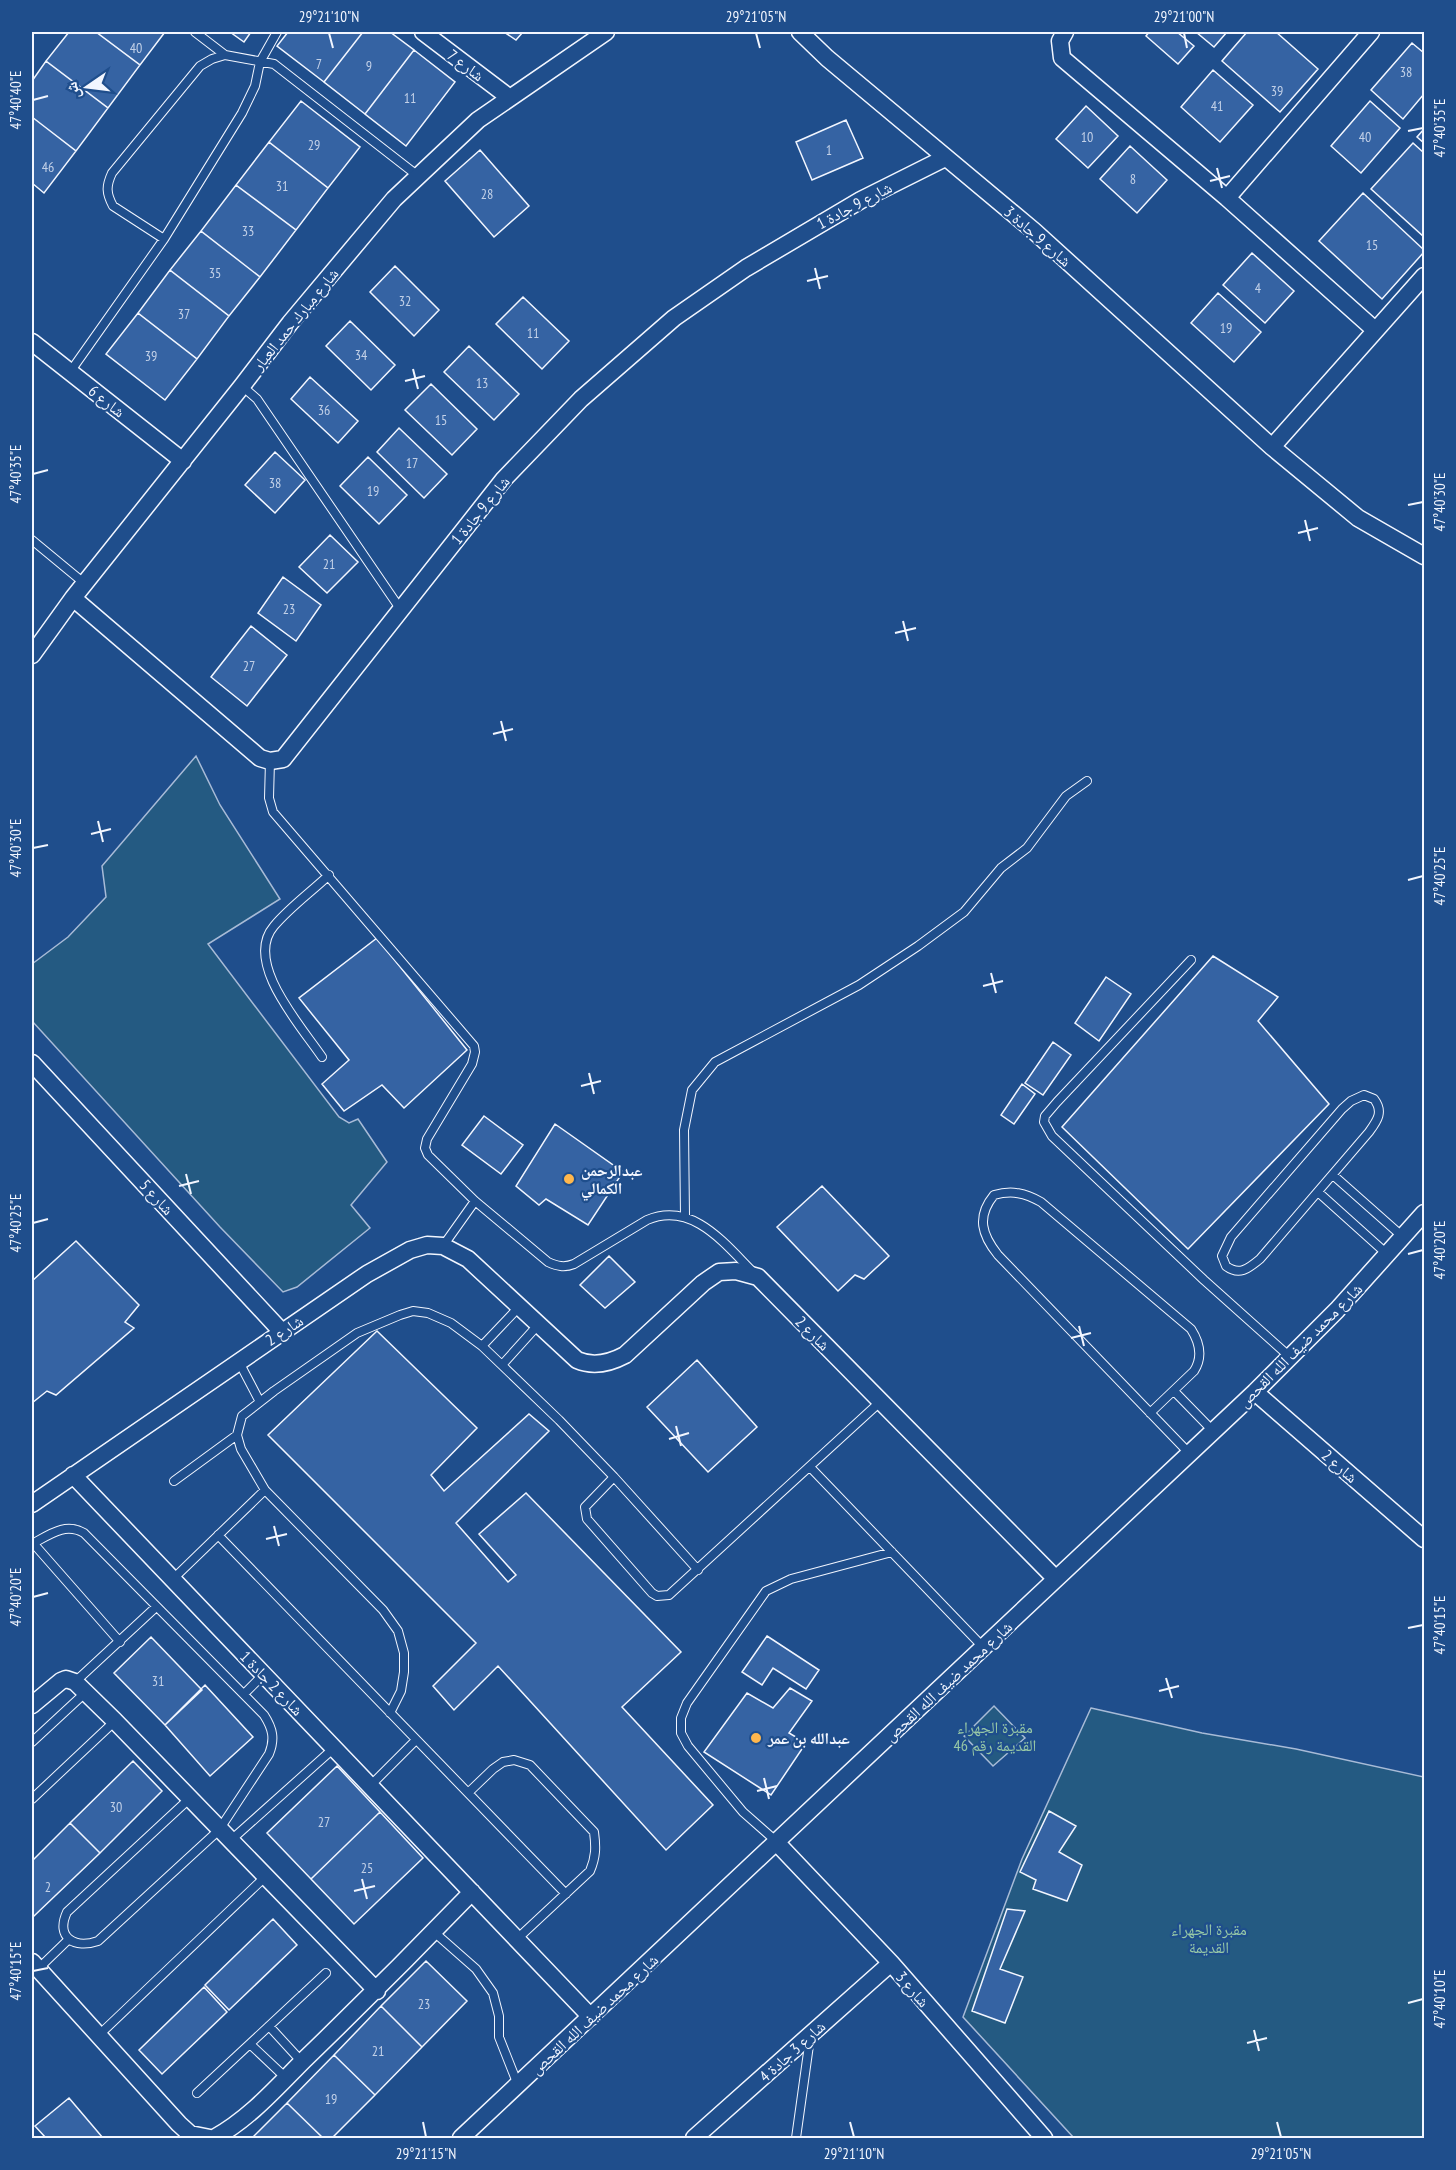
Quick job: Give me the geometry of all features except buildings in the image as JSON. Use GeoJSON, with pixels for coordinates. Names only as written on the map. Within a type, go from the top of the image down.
{"type":"FeatureCollection","features":[{"type":"Feature","properties":{"kind":"street","name":"شارع 7"},"geometry":{"type":"LineString","coordinates":[[423,32],[510,98]]}},
{"type":"Feature","properties":{"kind":"street","name":"شارع مبارك حمد العيار"},"geometry":{"type":"LineString","coordinates":[[32,655],[84,583],[183,461],[290,322],[394,199],[478,120],[606,32]]}},
{"type":"Feature","properties":{"kind":"street","name":"شارع 9 جادة 3"},"geometry":{"type":"LineString","coordinates":[[800,32],[827,58],[1034,231],[1272,447],[1358,518],[1425,556]]}},
{"type":"Feature","properties":{"kind":"street"},"geometry":{"type":"LineString","coordinates":[[1065,32],[1060,41],[1062,58],[1227,198],[1375,330]]}},
{"type":"Feature","properties":{"kind":"street"},"geometry":{"type":"LineString","coordinates":[[1227,198],[1371,32]]}},
{"type":"Feature","properties":{"kind":"street","name":"شارع 9 جادة 1"},"geometry":{"type":"LineString","coordinates":[[270,761],[283,759],[289,754],[504,479],[547,432],[611,371],[674,318],[746,268],[817,225],[945,158]]}},
{"type":"Feature","properties":{"kind":"street"},"geometry":{"type":"LineString","coordinates":[[1272,447],[1425,276]]}},
{"type":"Feature","properties":{"kind":"street","name":"شارع 6"},"geometry":{"type":"LineString","coordinates":[[32,342],[183,461]]}},
{"type":"Feature","properties":{"kind":"street"},"geometry":{"type":"LineString","coordinates":[[73,598],[260,758],[270,761]]}},
{"type":"Feature","properties":{"kind":"street","name":"شارع 5"},"geometry":{"type":"LineString","coordinates":[[32,1063],[282,1332]]}},
{"type":"Feature","properties":{"kind":"street","name":"شارع محمد ضيف الله القحص"},"geometry":{"type":"LineString","coordinates":[[461,2139],[1255,1392],[1337,1310],[1402,1237],[1422,1221]]}},
{"type":"Feature","properties":{"kind":"street","name":"شارع 2"},"geometry":{"type":"LineString","coordinates":[[32,1504],[367,1274],[410,1250],[427,1245],[443,1246]]}},
{"type":"Feature","properties":{"kind":"street"},"geometry":{"type":"LineString","coordinates":[[443,1246],[468,1259],[577,1359],[591,1364],[610,1362],[625,1355],[703,1283],[719,1272],[736,1271],[758,1277]]}},
{"type":"Feature","properties":{"kind":"street","name":"شارع 2"},"geometry":{"type":"LineString","coordinates":[[758,1277],[1056,1579]]}},
{"type":"Feature","properties":{"kind":"street","name":"شارع 2"},"geometry":{"type":"LineString","coordinates":[[1255,1392],[1425,1539]]}},
{"type":"Feature","properties":{"kind":"street","name":"شارع 2 جادة 1"},"geometry":{"type":"LineString","coordinates":[[73,1475],[591,2017]]}},
{"type":"Feature","properties":{"kind":"street"},"geometry":{"type":"LineString","coordinates":[[32,1705],[66,1679],[80,1687],[377,1991]]}},
{"type":"Feature","properties":{"kind":"street","name":"شارع 3"},"geometry":{"type":"LineString","coordinates":[[777,1843],[891,1963],[1044,2139]]}},
{"type":"Feature","properties":{"kind":"street"},"geometry":{"type":"LineString","coordinates":[[35,1965],[179,2124],[190,2134],[212,2139],[231,2129],[286,2078],[377,1991],[472,1892]]}},
{"type":"Feature","properties":{"kind":"street","name":"شارع 3 جادة 4"},"geometry":{"type":"LineString","coordinates":[[694,2139],[891,1963]]}},
{"type":"Feature","properties":{"kind":"lane"},"geometry":{"type":"LineString","coordinates":[[195,32],[225,56]]}},
{"type":"Feature","properties":{"kind":"lane"},"geometry":{"type":"LineString","coordinates":[[70,372],[164,239],[242,113],[255,86],[260,62],[277,32]]}},
{"type":"Feature","properties":{"kind":"lane"},"geometry":{"type":"LineString","coordinates":[[164,239],[113,206],[109,198],[108,183],[112,173],[200,66],[212,59],[225,56],[274,64],[418,176]]}},
{"type":"Feature","properties":{"kind":"lane"},"geometry":{"type":"LineString","coordinates":[[242,386],[257,399],[401,610]]}},
{"type":"Feature","properties":{"kind":"lane"},"geometry":{"type":"LineString","coordinates":[[32,540],[84,583]]}},
{"type":"Feature","properties":{"kind":"lane"},"geometry":{"type":"LineString","coordinates":[[270,761],[269,798],[273,812],[474,1046],[472,1064],[427,1139],[425,1148],[428,1155],[475,1201],[548,1262],[563,1267],[574,1264],[647,1220],[672,1214],[685,1216],[703,1224],[758,1277]]}},
{"type":"Feature","properties":{"kind":"lane"},"geometry":{"type":"LineString","coordinates":[[685,1216],[684,1130],[692,1090],[715,1062],[859,985],[964,912],[1001,868],[1027,848],[1066,796],[1087,781]]}},
{"type":"Feature","properties":{"kind":"lane"},"geometry":{"type":"LineString","coordinates":[[322,1057],[276,990],[268,973],[265,943],[273,927],[328,875]]}},
{"type":"Feature","properties":{"kind":"lane"},"geometry":{"type":"LineString","coordinates":[[1191,960],[1057,1102],[1045,1116],[1044,1122],[1052,1136],[1290,1357]]}},
{"type":"Feature","properties":{"kind":"lane"},"geometry":{"type":"LineString","coordinates":[[1364,1095],[1370,1097],[1378,1104],[1380,1116],[1318,1192],[1252,1265],[1241,1271],[1235,1271],[1226,1266],[1222,1256],[1231,1237],[1342,1109],[1357,1097],[1364,1095]]}},
{"type":"Feature","properties":{"kind":"lane"},"geometry":{"type":"LineString","coordinates":[[1333,1175],[1402,1237]]}},
{"type":"Feature","properties":{"kind":"lane"},"geometry":{"type":"LineString","coordinates":[[1150,1413],[1194,1371],[1198,1364],[1199,1343],[1191,1329],[1041,1202],[1029,1195],[1016,1192],[994,1195],[983,1213],[983,1229],[990,1245],[1150,1413],[1189,1453]]}},
{"type":"Feature","properties":{"kind":"lane"},"geometry":{"type":"LineString","coordinates":[[1318,1192],[1387,1254]]}},
{"type":"Feature","properties":{"kind":"lane"},"geometry":{"type":"LineString","coordinates":[[443,1246],[475,1201]]}},
{"type":"Feature","properties":{"kind":"lane"},"geometry":{"type":"LineString","coordinates":[[482,1346],[519,1307]]}},
{"type":"Feature","properties":{"kind":"lane"},"geometry":{"type":"LineString","coordinates":[[390,1713],[401,1691],[404,1672],[404,1653],[398,1631],[383,1610],[265,1490],[241,1449],[237,1436],[242,1416],[357,1333],[413,1311],[428,1313],[451,1323],[482,1346],[614,1477],[698,1570]]}},
{"type":"Feature","properties":{"kind":"lane"},"geometry":{"type":"LineString","coordinates":[[502,1365],[538,1325]]}},
{"type":"Feature","properties":{"kind":"lane"},"geometry":{"type":"LineString","coordinates":[[238,1362],[260,1402]]}},
{"type":"Feature","properties":{"kind":"lane"},"geometry":{"type":"LineString","coordinates":[[1174,1391],[1213,1431]]}},
{"type":"Feature","properties":{"kind":"lane"},"geometry":{"type":"LineString","coordinates":[[614,1477],[585,1507],[587,1519],[652,1593],[657,1596],[669,1595],[880,1402]]}},
{"type":"Feature","properties":{"kind":"lane"},"geometry":{"type":"LineString","coordinates":[[174,1481],[237,1436]]}},
{"type":"Feature","properties":{"kind":"lane"},"geometry":{"type":"LineString","coordinates":[[810,1467],[983,1647]]}},
{"type":"Feature","properties":{"kind":"lane"},"geometry":{"type":"LineString","coordinates":[[173,1579],[265,1490]]}},
{"type":"Feature","properties":{"kind":"lane"},"geometry":{"type":"LineString","coordinates":[[120,1642],[32,1544],[69,1527],[84,1533],[244,1694],[271,1725],[273,1743],[269,1754],[225,1835]]}},
{"type":"Feature","properties":{"kind":"lane"},"geometry":{"type":"LineString","coordinates":[[218,1535],[566,1894]]}},
{"type":"Feature","properties":{"kind":"lane"},"geometry":{"type":"LineString","coordinates":[[777,1843],[743,1812],[688,1746],[681,1733],[681,1718],[687,1703],[766,1591],[791,1579],[892,1552]]}},
{"type":"Feature","properties":{"kind":"lane"},"geometry":{"type":"LineString","coordinates":[[32,1742],[120,1642],[156,1607]]}},
{"type":"Feature","properties":{"kind":"lane"},"geometry":{"type":"LineString","coordinates":[[244,1694],[264,1674]]}},
{"type":"Feature","properties":{"kind":"lane"},"geometry":{"type":"LineString","coordinates":[[32,1799],[115,1721]]}},
{"type":"Feature","properties":{"kind":"lane"},"geometry":{"type":"LineString","coordinates":[[370,1786],[417,1740]]}},
{"type":"Feature","properties":{"kind":"lane"},"geometry":{"type":"LineString","coordinates":[[189,1799],[67,1912],[64,1932],[76,1945],[87,1945],[98,1941],[334,1748]]}},
{"type":"Feature","properties":{"kind":"lane"},"geometry":{"type":"LineString","coordinates":[[469,1792],[503,1762],[514,1760],[530,1765],[594,1832],[596,1858],[590,1871],[517,1939]]}},
{"type":"Feature","properties":{"kind":"lane"},"geometry":{"type":"LineString","coordinates":[[99,2035],[265,1877]]}},
{"type":"Feature","properties":{"kind":"lane"},"geometry":{"type":"LineString","coordinates":[[434,1932],[476,1969],[493,1994],[499,2016],[499,2037],[518,2085]]}},
{"type":"Feature","properties":{"kind":"lane"},"geometry":{"type":"LineString","coordinates":[[35,1965],[69,1939]]}},
{"type":"Feature","properties":{"kind":"lane"},"geometry":{"type":"LineString","coordinates":[[197,2093],[326,1973]]}},
{"type":"Feature","properties":{"kind":"lane"},"geometry":{"type":"LineString","coordinates":[[269,2026],[302,2062]]}},
{"type":"Feature","properties":{"kind":"lane"},"geometry":{"type":"LineString","coordinates":[[796,2139],[810,2035]]}},
{"type":"Feature","properties":{"kind":"lane"},"geometry":{"type":"LineString","coordinates":[[250,2044],[286,2078]]}},
{"type":"Feature","properties":{"kind":"green space"},"geometry":{"type":"Polygon","coordinates":[[[196,756],[220,805],[280,899],[208,944],[339,1117],[349,1123],[358,1119],[387,1162],[351,1205],[370,1228],[297,1287],[283,1292],[220,1227],[32,1021],[32,964],[68,937],[106,897],[102,866],[196,756]]]}},
{"type":"Feature","properties":{"kind":"green space","name":"مقبرة الجهراء القديمة رقم 46"},"geometry":{"type":"Polygon","coordinates":[[[994,1706],[1025,1738],[993,1766],[964,1736],[994,1706]]]}},
{"type":"Feature","properties":{"kind":"green space","name":"مقبرة الجهراء القديمة"},"geometry":{"type":"Polygon","coordinates":[[[1091,1708],[1202,1733],[1296,1749],[1424,1777],[1424,2138],[1074,2138],[963,2017],[1022,1859],[1091,1708]]]}},
{"type":"Feature","properties":{"kind":"place","name":"عبدالرحمن الكمالي"},"geometry":{"type":"Point","coordinates":[569,1179]}},
{"type":"Feature","properties":{"kind":"place","name":"عبدالله بن عمر"},"geometry":{"type":"Point","coordinates":[756,1738]}}]}
